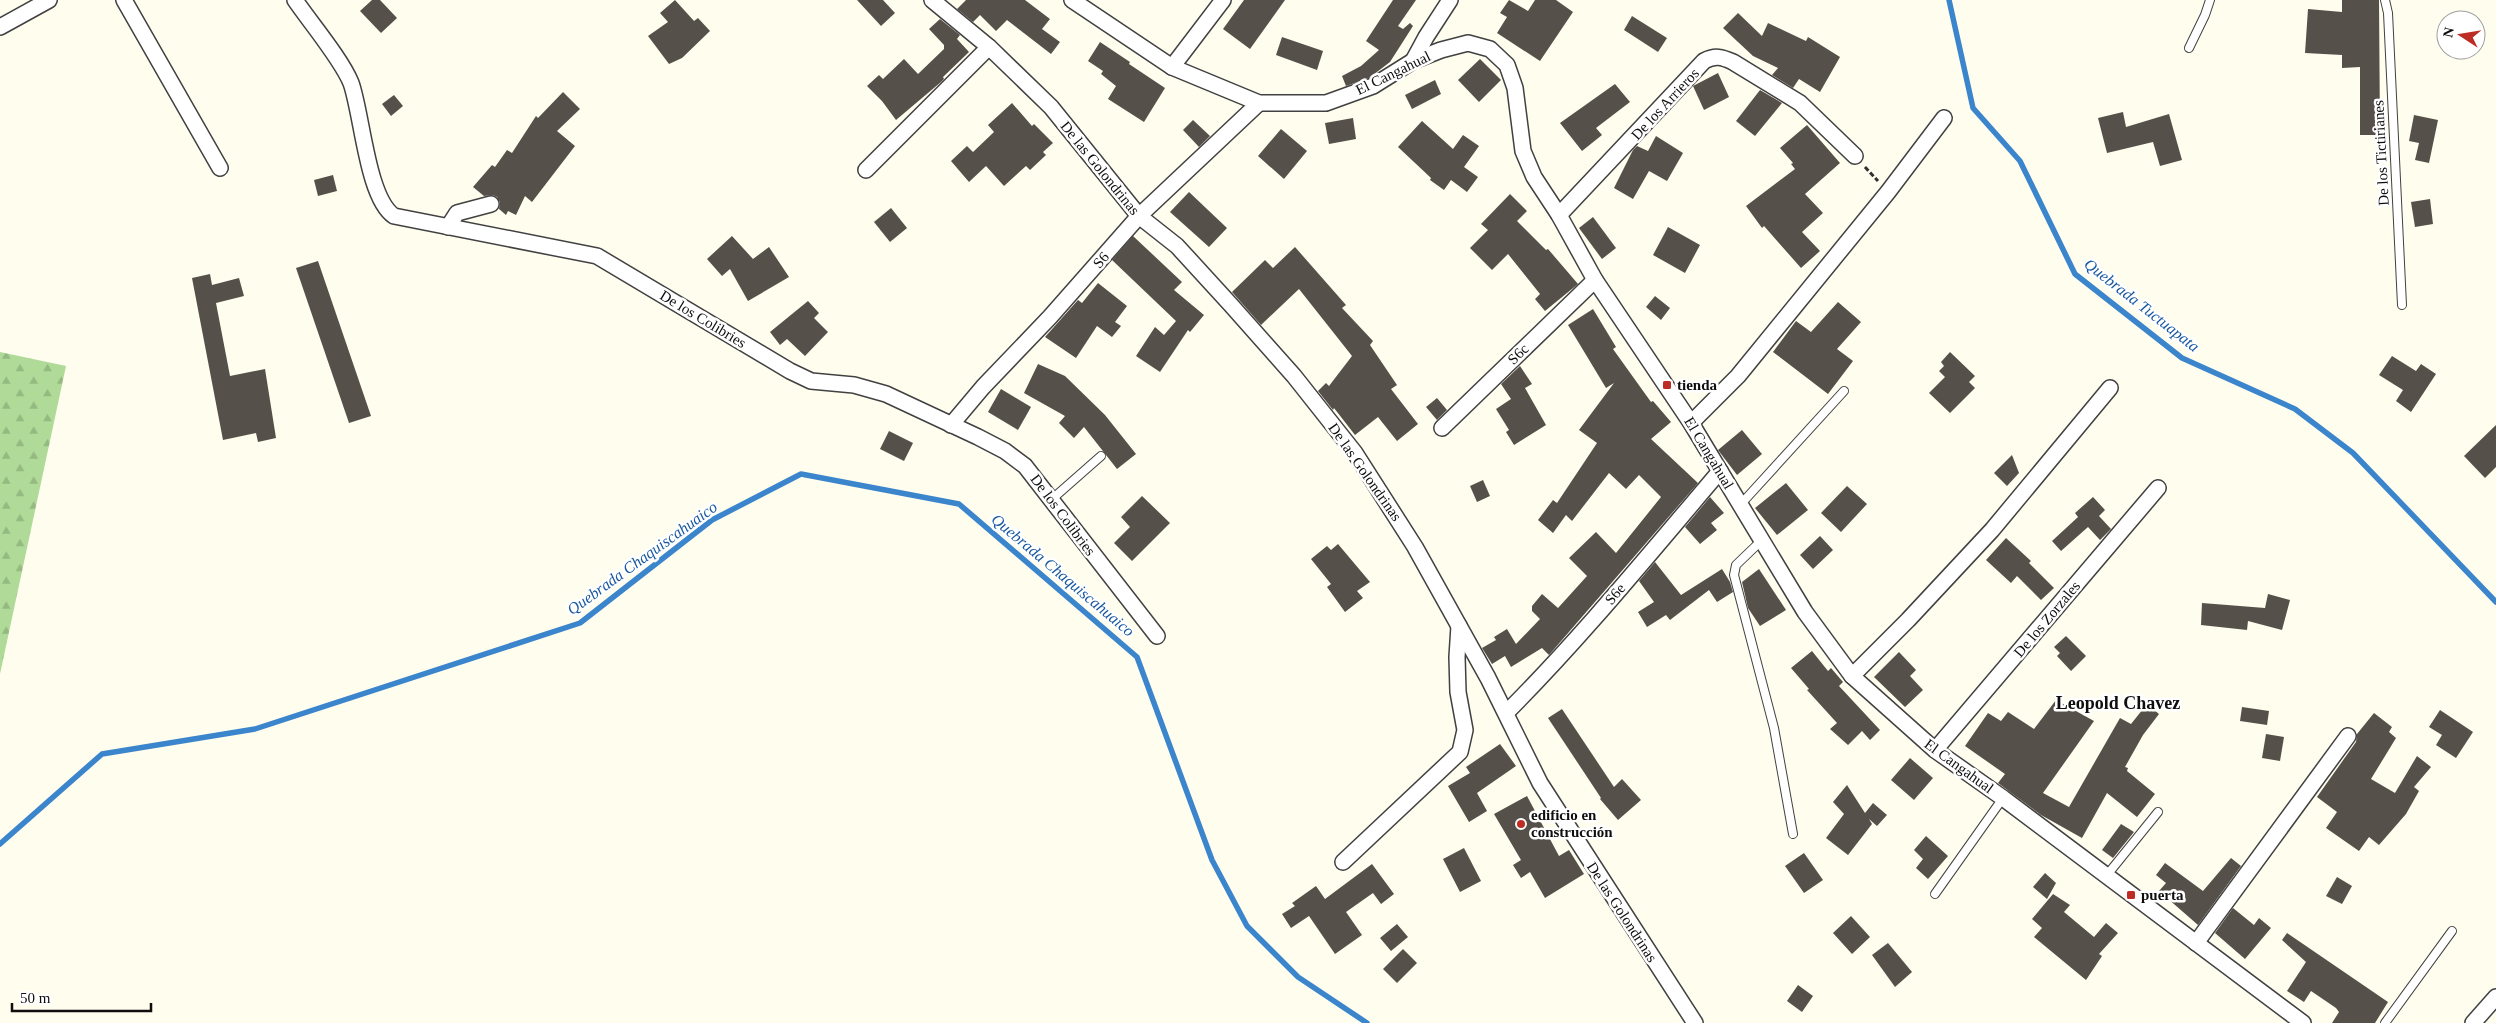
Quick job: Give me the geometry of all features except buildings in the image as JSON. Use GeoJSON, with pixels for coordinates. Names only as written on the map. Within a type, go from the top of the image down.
{"type":"FeatureCollection","features":[{"type":"Feature","properties":{"kind":"street"},"geometry":{"type":"LineString","coordinates":[[0,27],[49,0]]}},
{"type":"Feature","properties":{"kind":"street"},"geometry":{"type":"LineString","coordinates":[[124,0],[220,168]]}},
{"type":"Feature","properties":{"kind":"street","name":"De los Colibries"},"geometry":{"type":"LineString","coordinates":[[295,0],[348,76],[363,144],[382,202],[388,212],[394,216],[597,256],[790,372],[811,381],[854,385],[886,394],[1005,451],[1025,466],[1156,636]]}},
{"type":"Feature","properties":{"kind":"street","name":"De las Golondrinas"},"geometry":{"type":"LineString","coordinates":[[932,0],[989,47],[1051,107],[1138,216],[1177,246],[1231,304],[1294,376],[1355,453],[1415,547],[1506,713],[1540,783],[1695,1023]]}},
{"type":"Feature","properties":{"kind":"street","name":"El Cangahual"},"geometry":{"type":"LineString","coordinates":[[1072,0],[1089,4],[1172,67],[1259,103],[1326,103],[1373,86],[1414,61],[1441,50],[1468,43],[1490,49],[1507,65],[1515,88],[1523,151],[1534,177],[1595,280],[1691,423],[1805,612],[1852,676],[1935,750],[2003,798],[2303,1023]]}},
{"type":"Feature","properties":{"kind":"street"},"geometry":{"type":"LineString","coordinates":[[1172,67],[1223,0]]}},
{"type":"Feature","properties":{"kind":"street"},"geometry":{"type":"LineString","coordinates":[[1414,61],[1426,36],[1450,0]]}},
{"type":"Feature","properties":{"kind":"street"},"geometry":{"type":"LineString","coordinates":[[866,170],[989,47]]}},
{"type":"Feature","properties":{"kind":"street","name":"De los Arrieros"},"geometry":{"type":"LineString","coordinates":[[1558,215],[1704,61],[1712,57],[1723,58],[1733,62],[1800,102],[1855,156]]}},
{"type":"Feature","properties":{"kind":"street","name":"S6"},"geometry":{"type":"LineString","coordinates":[[951,425],[1138,216],[1259,103]]}},
{"type":"Feature","properties":{"kind":"street"},"geometry":{"type":"LineString","coordinates":[[1691,423],[1738,376],[1888,192],[1944,118]]}},
{"type":"Feature","properties":{"kind":"street"},"geometry":{"type":"LineString","coordinates":[[448,227],[457,213],[492,204]]}},
{"type":"Feature","properties":{"kind":"street","name":"S6c"},"geometry":{"type":"LineString","coordinates":[[1442,428],[1595,280]]}},
{"type":"Feature","properties":{"kind":"street"},"geometry":{"type":"LineString","coordinates":[[1852,676],[1908,620],[1992,530],[2110,388]]}},
{"type":"Feature","properties":{"kind":"street","name":"S6e"},"geometry":{"type":"LineString","coordinates":[[1506,713],[1533,686],[1619,590],[1720,471]]}},
{"type":"Feature","properties":{"kind":"street","name":"De los Zorzales"},"geometry":{"type":"LineString","coordinates":[[1935,750],[2158,488]]}},
{"type":"Feature","properties":{"kind":"street"},"geometry":{"type":"LineString","coordinates":[[1343,862],[1460,752],[1465,730],[1458,692],[1456,657],[1459,626]]}},
{"type":"Feature","properties":{"kind":"street"},"geometry":{"type":"LineString","coordinates":[[2196,943],[2348,736]]}},
{"type":"Feature","properties":{"kind":"street"},"geometry":{"type":"LineString","coordinates":[[2473,1023],[2496,997]]}},
{"type":"Feature","properties":{"kind":"lane"},"geometry":{"type":"LineString","coordinates":[[2189,48],[2206,15],[2210,0]]}},
{"type":"Feature","properties":{"kind":"lane","name":"De los Tictirianes"},"geometry":{"type":"LineString","coordinates":[[2385,0],[2388,13],[2402,305]]}},
{"type":"Feature","properties":{"kind":"lane"},"geometry":{"type":"LineString","coordinates":[[1741,504],[1844,391]]}},
{"type":"Feature","properties":{"kind":"lane"},"geometry":{"type":"LineString","coordinates":[[1050,500],[1102,456]]}},
{"type":"Feature","properties":{"kind":"lane"},"geometry":{"type":"LineString","coordinates":[[1762,541],[1736,565],[1734,575],[1774,728],[1793,834]]}},
{"type":"Feature","properties":{"kind":"lane"},"geometry":{"type":"LineString","coordinates":[[1935,894],[2003,798]]}},
{"type":"Feature","properties":{"kind":"lane"},"geometry":{"type":"LineString","coordinates":[[2107,876],[2158,812]]}},
{"type":"Feature","properties":{"kind":"lane"},"geometry":{"type":"LineString","coordinates":[[2385,1023],[2452,931]]}},
{"type":"Feature","properties":{"kind":"path"},"geometry":{"type":"LineString","coordinates":[[1855,156],[1888,192]]}},
{"type":"Feature","properties":{"kind":"green space"},"geometry":{"type":"Polygon","coordinates":[[[0,352],[66,366],[0,674],[0,352]]]}},
{"type":"Feature","properties":{"kind":"waterway","name":"Quebrada Tuctuapata"},"geometry":{"type":"LineString","coordinates":[[1949,0],[1973,108],[2020,161],[2075,274],[2182,358],[2295,409],[2353,453],[2496,602]]}},
{"type":"Feature","properties":{"kind":"waterway","name":"Quebrada Chaquiscahuaico"},"geometry":{"type":"LineString","coordinates":[[0,844],[102,754],[255,729],[580,623],[712,520],[801,474],[959,504],[1137,657],[1212,860],[1247,926],[1298,977],[1367,1023]]}},
{"type":"Feature","properties":{"kind":"place","name":"tienda"},"geometry":{"type":"Point","coordinates":[1667,385]}},
{"type":"Feature","properties":{"kind":"place","name":"edificio en construcción"},"geometry":{"type":"Point","coordinates":[1521,824]}},
{"type":"Feature","properties":{"kind":"place","name":"puerta"},"geometry":{"type":"Point","coordinates":[2131,895]}},
{"type":"Feature","properties":{"kind":"district","name":"Leopold Chavez"},"geometry":{"type":"Point","coordinates":[2118,703]}}]}
